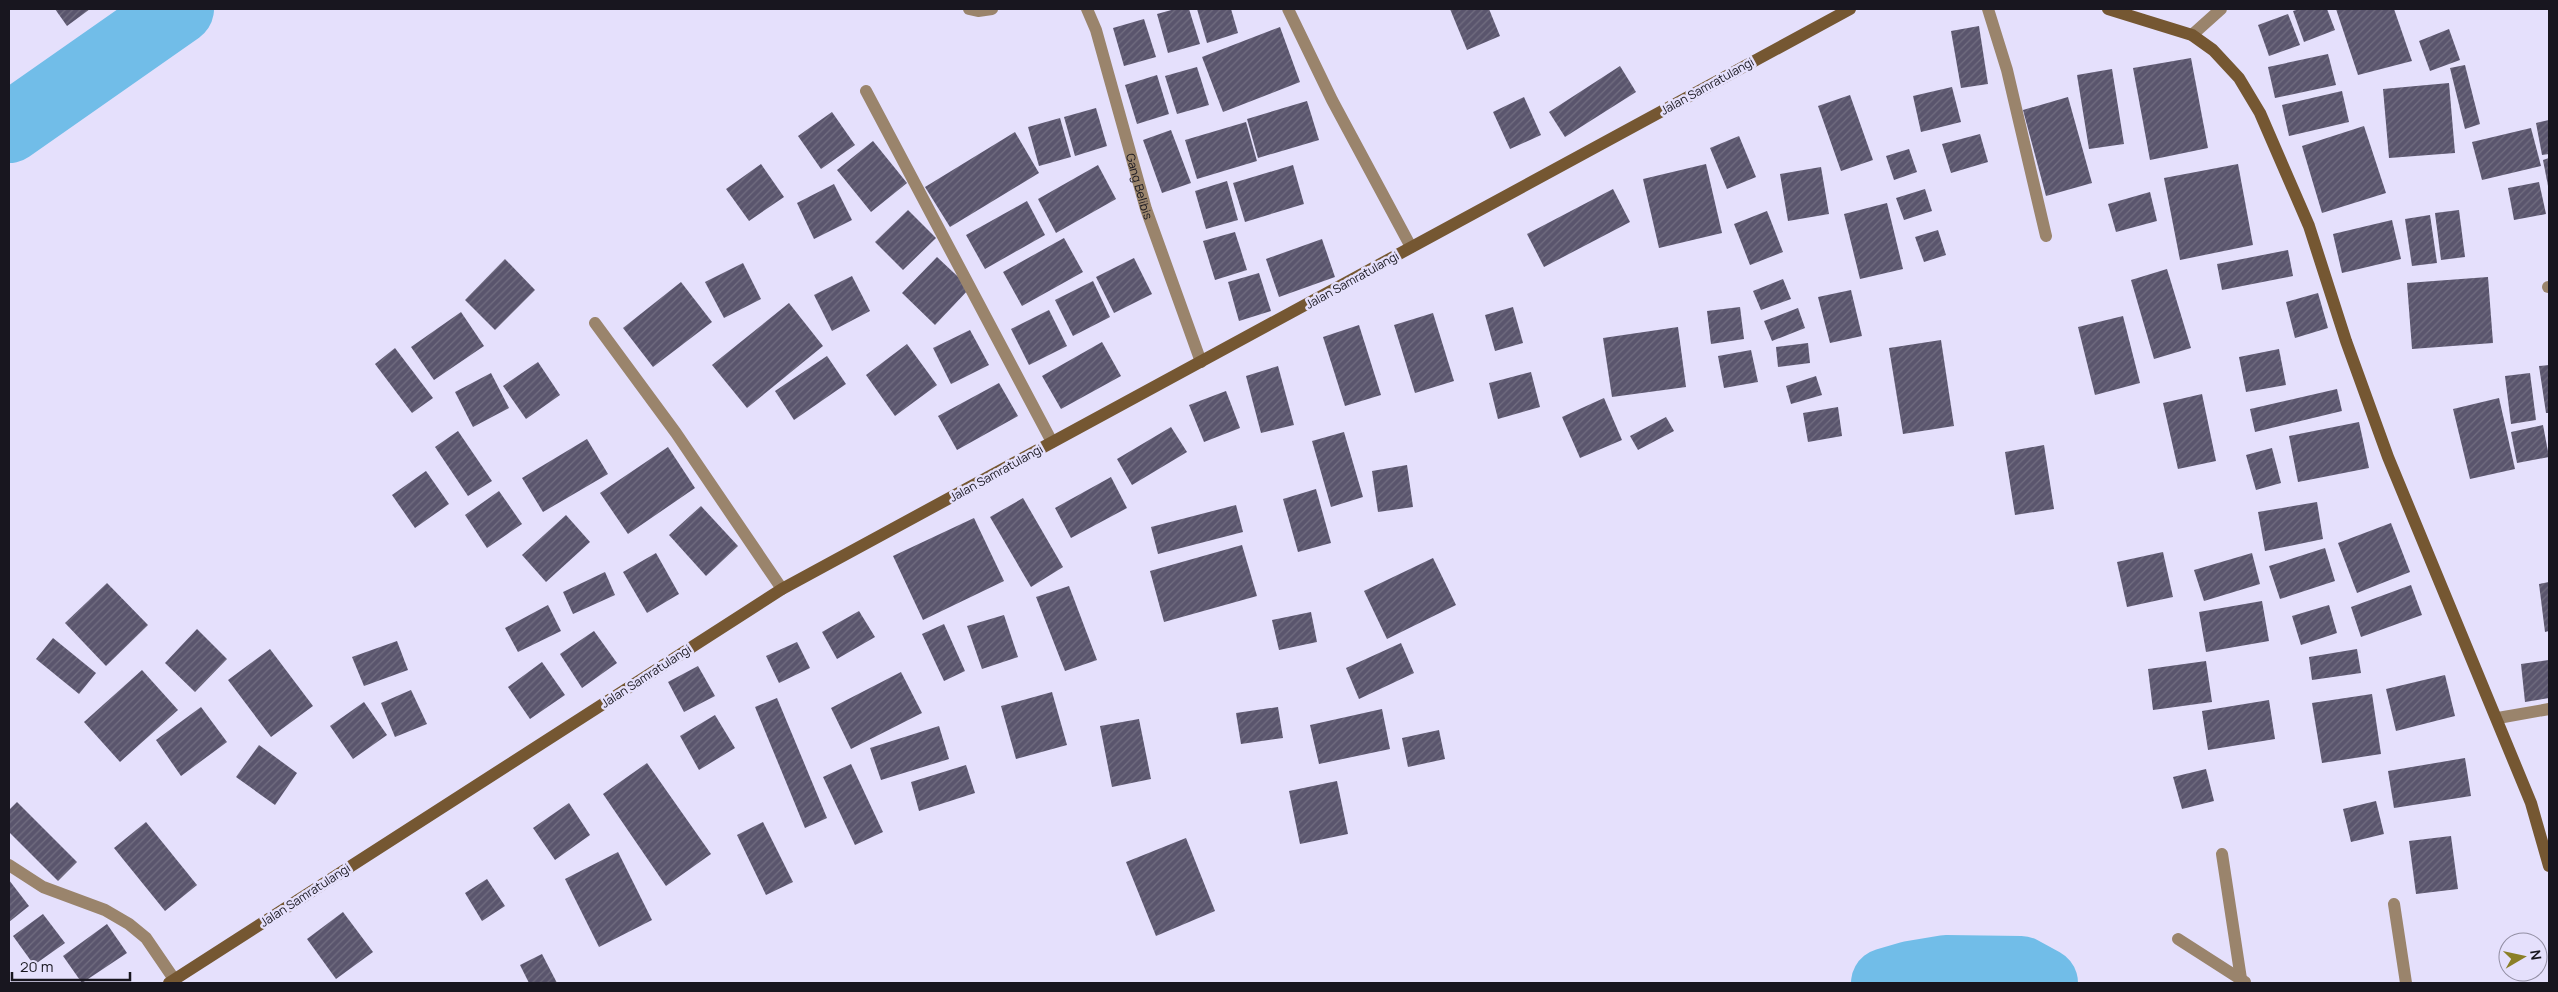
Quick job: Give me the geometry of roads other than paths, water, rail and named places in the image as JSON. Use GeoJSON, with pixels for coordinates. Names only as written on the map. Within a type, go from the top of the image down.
{"type":"FeatureCollection","features":[{"type":"Feature","properties":{"kind":"main road","name":"Jalan Samratulangi"},"geometry":{"type":"LineString","coordinates":[[172,981],[782,589],[1850,9]]}},
{"type":"Feature","properties":{"kind":"main road"},"geometry":{"type":"LineString","coordinates":[[2108,9],[2192,35],[2213,50],[2238,78],[2260,113],[2309,226],[2346,341],[2388,457],[2498,718],[2531,803],[2549,866]]}},
{"type":"Feature","properties":{"kind":"street"},"geometry":{"type":"LineString","coordinates":[[969,9],[978,11],[992,9]]}},
{"type":"Feature","properties":{"kind":"street","name":"Gang Belibis"},"geometry":{"type":"LineString","coordinates":[[1087,9],[1096,30],[1146,210],[1201,362]]}},
{"type":"Feature","properties":{"kind":"street"},"geometry":{"type":"LineString","coordinates":[[1288,9],[1332,100],[1411,247]]}},
{"type":"Feature","properties":{"kind":"street"},"geometry":{"type":"LineString","coordinates":[[1988,9],[2007,70],[2046,236]]}},
{"type":"Feature","properties":{"kind":"street"},"geometry":{"type":"LineString","coordinates":[[2192,35],[2221,9]]}},
{"type":"Feature","properties":{"kind":"street"},"geometry":{"type":"LineString","coordinates":[[866,92],[1052,442]]}},
{"type":"Feature","properties":{"kind":"street"},"geometry":{"type":"LineString","coordinates":[[595,323],[676,433],[782,589]]}},
{"type":"Feature","properties":{"kind":"street"},"geometry":{"type":"LineString","coordinates":[[2498,718],[2549,710]]}},
{"type":"Feature","properties":{"kind":"street"},"geometry":{"type":"LineString","coordinates":[[2222,854],[2244,981]]}},
{"type":"Feature","properties":{"kind":"street"},"geometry":{"type":"LineString","coordinates":[[9,865],[43,887],[105,910],[129,924],[146,938],[172,981]]}},
{"type":"Feature","properties":{"kind":"street"},"geometry":{"type":"LineString","coordinates":[[2394,904],[2406,983]]}},
{"type":"Feature","properties":{"kind":"street"},"geometry":{"type":"LineString","coordinates":[[2178,939],[2244,981]]}},
{"type":"Feature","properties":{"kind":"waterway"},"geometry":{"type":"LineString","coordinates":[[9,128],[179,9]]}},
{"type":"Feature","properties":{"kind":"waterway"},"geometry":{"type":"LineString","coordinates":[[1886,983],[1910,976],[1946,970],[2021,971],[2043,983]]}}]}
